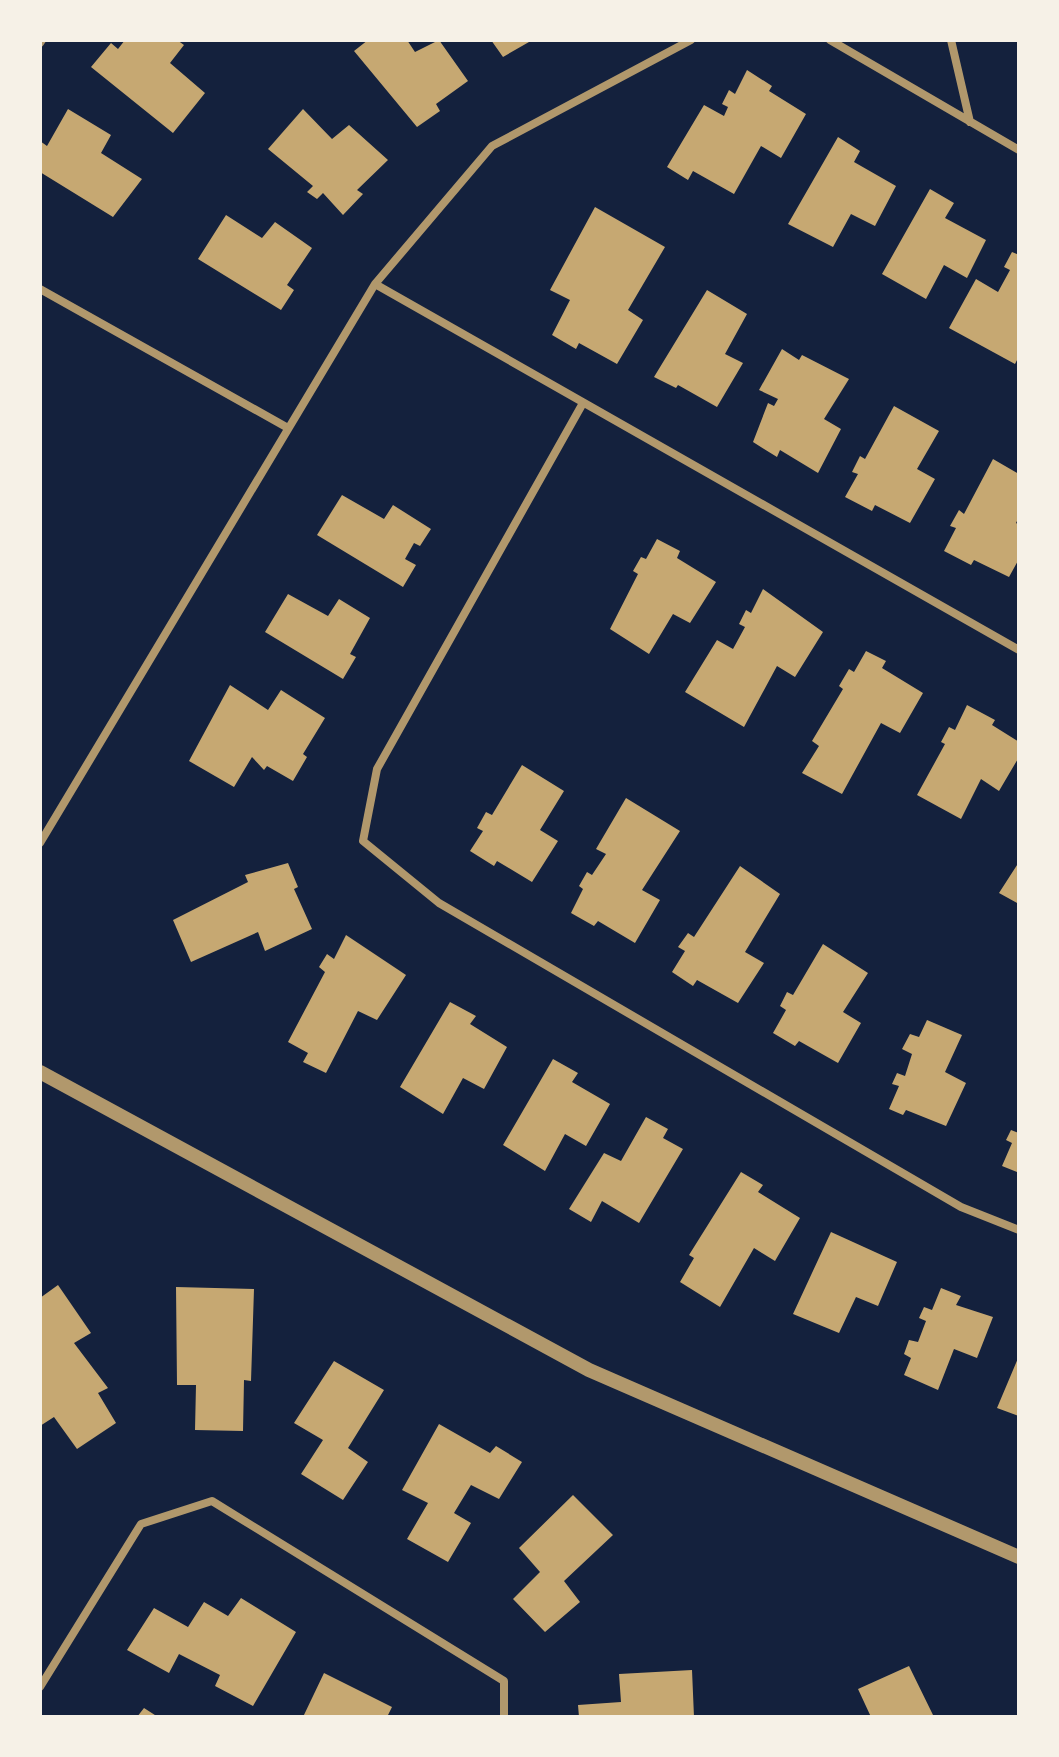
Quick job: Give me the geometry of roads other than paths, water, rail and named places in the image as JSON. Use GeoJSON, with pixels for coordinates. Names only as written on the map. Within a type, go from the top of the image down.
{"type":"FeatureCollection","features":[{"type":"Feature","properties":{"kind":"street"},"geometry":{"type":"LineString","coordinates":[[40,843],[375,284],[492,146],[691,40]]}},
{"type":"Feature","properties":{"kind":"street"},"geometry":{"type":"LineString","coordinates":[[830,40],[1019,150]]}},
{"type":"Feature","properties":{"kind":"street"},"geometry":{"type":"LineString","coordinates":[[951,40],[970,122]]}},
{"type":"Feature","properties":{"kind":"street"},"geometry":{"type":"LineString","coordinates":[[375,284],[1019,650]]}},
{"type":"Feature","properties":{"kind":"street"},"geometry":{"type":"LineString","coordinates":[[40,289],[288,428]]}},
{"type":"Feature","properties":{"kind":"street"},"geometry":{"type":"LineString","coordinates":[[583,403],[377,769],[363,841],[439,903],[961,1207],[1019,1230]]}},
{"type":"Feature","properties":{"kind":"street"},"geometry":{"type":"LineString","coordinates":[[40,1072],[589,1370],[1019,1557]]}},
{"type":"Feature","properties":{"kind":"street"},"geometry":{"type":"LineString","coordinates":[[40,1687],[141,1524],[212,1501],[504,1681],[504,1717]]}}]}
